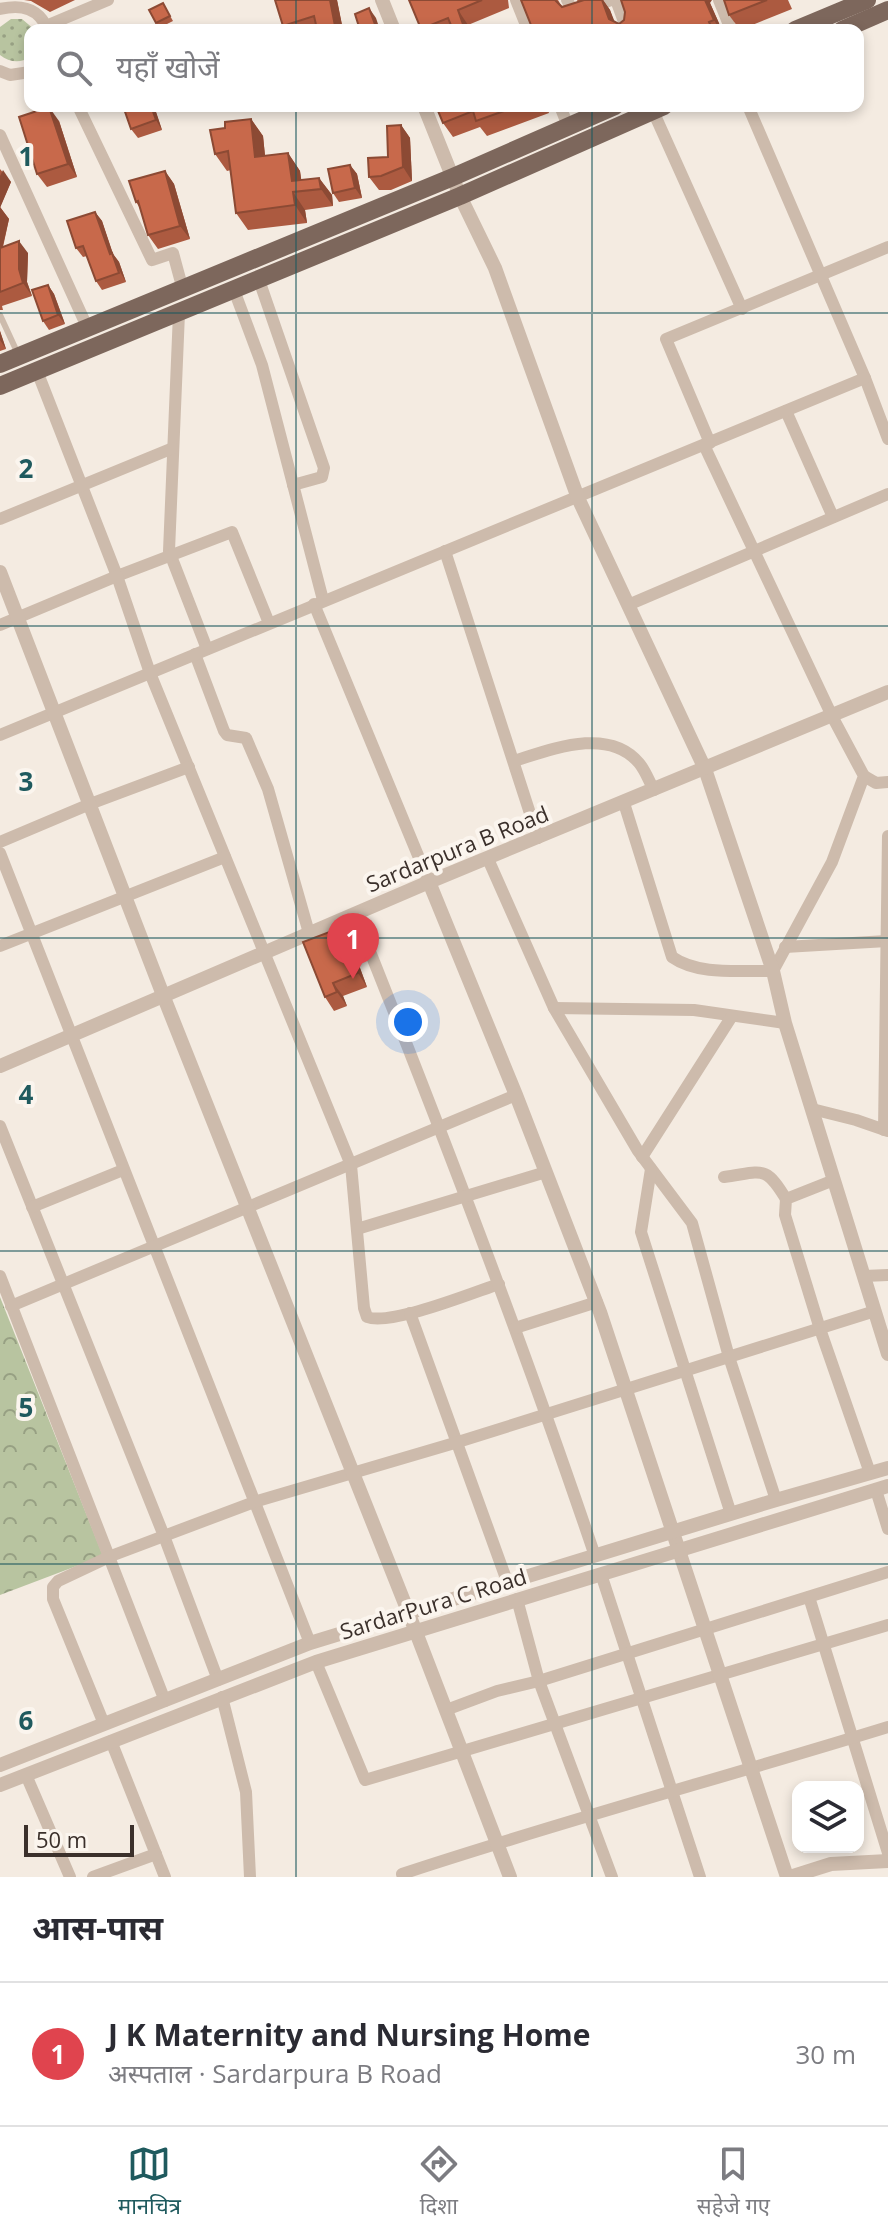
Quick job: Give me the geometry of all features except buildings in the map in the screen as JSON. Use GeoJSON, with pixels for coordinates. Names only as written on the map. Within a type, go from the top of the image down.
{"type":"FeatureCollection","features":[{"type":"Feature","properties":{"kind":"main road"},"geometry":{"type":"LineString","coordinates":[[809,24],[867,0]]}},
{"type":"Feature","properties":{"kind":"main road"},"geometry":{"type":"LineString","coordinates":[[860,24],[887,15]]}},
{"type":"Feature","properties":{"kind":"main road"},"geometry":{"type":"LineString","coordinates":[[0,364],[453,177],[601,112]]}},
{"type":"Feature","properties":{"kind":"main road"},"geometry":{"type":"LineString","coordinates":[[0,386],[460,196],[650,112]]}},
{"type":"Feature","properties":{"kind":"street"},"geometry":{"type":"LineString","coordinates":[[56,24],[108,0]]}},
{"type":"Feature","properties":{"kind":"street"},"geometry":{"type":"LineString","coordinates":[[382,0],[392,24]]}},
{"type":"Feature","properties":{"kind":"street"},"geometry":{"type":"LineString","coordinates":[[516,0],[526,24]]}},
{"type":"Feature","properties":{"kind":"street"},"geometry":{"type":"LineString","coordinates":[[567,0],[574,13],[613,0],[624,24]]}},
{"type":"Feature","properties":{"kind":"street"},"geometry":{"type":"LineString","coordinates":[[719,0],[729,24]]}},
{"type":"Feature","properties":{"kind":"street"},"geometry":{"type":"LineString","coordinates":[[0,9],[26,7],[46,24]]}},
{"type":"Feature","properties":{"kind":"street"},"geometry":{"type":"LineString","coordinates":[[0,71],[10,75],[24,73]]}},
{"type":"Feature","properties":{"kind":"street"},"geometry":{"type":"LineString","coordinates":[[81,112],[152,260],[173,253],[183,290]]}},
{"type":"Feature","properties":{"kind":"street"},"geometry":{"type":"LineString","coordinates":[[426,112],[460,196],[495,268],[578,498],[705,769],[773,971],[785,1023],[888,1354]]}},
{"type":"Feature","properties":{"kind":"street"},"geometry":{"type":"LineString","coordinates":[[562,112],[568,126]]}},
{"type":"Feature","properties":{"kind":"street"},"geometry":{"type":"LineString","coordinates":[[661,112],[742,309]]}},
{"type":"Feature","properties":{"kind":"street"},"geometry":{"type":"LineString","coordinates":[[751,112],[865,378],[888,439]]}},
{"type":"Feature","properties":{"kind":"street"},"geometry":{"type":"LineString","coordinates":[[0,135],[88,329]]}},
{"type":"Feature","properties":{"kind":"street"},"geometry":{"type":"LineString","coordinates":[[888,247],[666,339],[707,444],[832,716],[864,776],[876,783],[888,782]]}},
{"type":"Feature","properties":{"kind":"street"},"geometry":{"type":"LineString","coordinates":[[259,280],[324,468],[322,477],[317,480],[293,485]]}},
{"type":"Feature","properties":{"kind":"street"},"geometry":{"type":"LineString","coordinates":[[234,290],[262,365],[293,485],[318,602],[597,1302],[788,1877],[831,1864],[888,1861]]}},
{"type":"Feature","properties":{"kind":"street"},"geometry":{"type":"LineString","coordinates":[[179,313],[170,554],[224,731],[227,735],[246,738],[260,769],[309,933]]}},
{"type":"Feature","properties":{"kind":"street"},"geometry":{"type":"LineString","coordinates":[[37,371],[117,576],[150,673],[351,1165],[367,1317],[376,1319],[410,1313],[499,1284]]}},
{"type":"Feature","properties":{"kind":"street"},"geometry":{"type":"LineString","coordinates":[[0,735],[865,378]]}},
{"type":"Feature","properties":{"kind":"street"},"geometry":{"type":"LineString","coordinates":[[786,411],[833,517]]}},
{"type":"Feature","properties":{"kind":"street"},"geometry":{"type":"LineString","coordinates":[[0,519],[173,448]]}},
{"type":"Feature","properties":{"kind":"street"},"geometry":{"type":"LineString","coordinates":[[628,605],[888,494]]}},
{"type":"Feature","properties":{"kind":"street"},"geometry":{"type":"LineString","coordinates":[[0,625],[170,554],[232,532],[269,623]]}},
{"type":"Feature","properties":{"kind":"street"},"geometry":{"type":"LineString","coordinates":[[445,551],[538,838]]}},
{"type":"Feature","properties":{"kind":"street"},"geometry":{"type":"LineString","coordinates":[[0,572],[510,1877]]}},
{"type":"Feature","properties":{"kind":"street","name":"Sardarpura B Road"},"geometry":{"type":"LineString","coordinates":[[0,1066],[429,882],[888,692]]}},
{"type":"Feature","properties":{"kind":"street"},"geometry":{"type":"LineString","coordinates":[[514,761],[564,746],[598,744],[630,755],[640,763],[654,790]]}},
{"type":"Feature","properties":{"kind":"street"},"geometry":{"type":"LineString","coordinates":[[0,842],[189,767]]}},
{"type":"Feature","properties":{"kind":"street"},"geometry":{"type":"LineString","coordinates":[[773,971],[832,862],[864,776]]}},
{"type":"Feature","properties":{"kind":"street"},"geometry":{"type":"LineString","coordinates":[[624,803],[672,957],[689,967],[773,971]]}},
{"type":"Feature","properties":{"kind":"street"},"geometry":{"type":"LineString","coordinates":[[812,1109],[886,1130],[888,836]]}},
{"type":"Feature","properties":{"kind":"street"},"geometry":{"type":"LineString","coordinates":[[0,853],[69,1036],[310,1643]]}},
{"type":"Feature","properties":{"kind":"street"},"geometry":{"type":"LineString","coordinates":[[0,946],[225,857]]}},
{"type":"Feature","properties":{"kind":"street"},"geometry":{"type":"LineString","coordinates":[[488,859],[554,1008],[642,1157],[692,1223],[729,1357],[776,1500]]}},
{"type":"Feature","properties":{"kind":"street"},"geometry":{"type":"LineString","coordinates":[[355,914],[440,1127],[548,1415],[595,1556]]}},
{"type":"Feature","properties":{"kind":"street"},"geometry":{"type":"LineString","coordinates":[[785,947],[887,941]]}},
{"type":"Feature","properties":{"kind":"street"},"geometry":{"type":"LineString","coordinates":[[554,1008],[694,1010],[785,1023]]}},
{"type":"Feature","properties":{"kind":"street"},"geometry":{"type":"LineString","coordinates":[[642,1157],[732,1016]]}},
{"type":"Feature","properties":{"kind":"street"},"geometry":{"type":"LineString","coordinates":[[11,1306],[516,1095]]}},
{"type":"Feature","properties":{"kind":"street"},"geometry":{"type":"LineString","coordinates":[[0,1126],[164,1536],[218,1680]]}},
{"type":"Feature","properties":{"kind":"street"},"geometry":{"type":"LineString","coordinates":[[651,1169],[641,1232],[731,1514]]}},
{"type":"Feature","properties":{"kind":"street"},"geometry":{"type":"LineString","coordinates":[[32,1207],[123,1170]]}},
{"type":"Feature","properties":{"kind":"street"},"geometry":{"type":"LineString","coordinates":[[357,1229],[546,1172]]}},
{"type":"Feature","properties":{"kind":"street"},"geometry":{"type":"LineString","coordinates":[[724,1177],[765,1173],[772,1176],[786,1199],[785,1215],[820,1329],[870,1473]]}},
{"type":"Feature","properties":{"kind":"street"},"geometry":{"type":"LineString","coordinates":[[786,1199],[834,1180]]}},
{"type":"Feature","properties":{"kind":"street"},"geometry":{"type":"LineString","coordinates":[[864,1276],[888,1275]]}},
{"type":"Feature","properties":{"kind":"street"},"geometry":{"type":"LineString","coordinates":[[0,1276],[165,1701]]}},
{"type":"Feature","properties":{"kind":"street"},"geometry":{"type":"LineString","coordinates":[[515,1328],[597,1302]]}},
{"type":"Feature","properties":{"kind":"street"},"geometry":{"type":"LineString","coordinates":[[104,1724],[52,1593],[58,1581],[111,1556],[254,1502],[353,1475],[875,1311]]}},
{"type":"Feature","properties":{"kind":"street"},"geometry":{"type":"LineString","coordinates":[[410,1313],[508,1584]]}},
{"type":"Feature","properties":{"kind":"street","name":"SardarPura C Road"},"geometry":{"type":"LineString","coordinates":[[0,1765],[310,1643],[888,1468]]}},
{"type":"Feature","properties":{"kind":"street"},"geometry":{"type":"LineString","coordinates":[[882,1488],[888,1529]]}},
{"type":"Feature","properties":{"kind":"street","name":"SardarPura C Road"},"geometry":{"type":"LineString","coordinates":[[0,1785],[316,1662],[882,1488]]}},
{"type":"Feature","properties":{"kind":"street"},"geometry":{"type":"LineString","coordinates":[[446,1710],[497,1691],[539,1681],[888,1572]]}},
{"type":"Feature","properties":{"kind":"street"},"geometry":{"type":"LineString","coordinates":[[601,1574],[700,1877]]}},
{"type":"Feature","properties":{"kind":"street"},"geometry":{"type":"LineString","coordinates":[[809,1597],[888,1853]]}},
{"type":"Feature","properties":{"kind":"street"},"geometry":{"type":"LineString","coordinates":[[517,1599],[539,1681],[612,1877]]}},
{"type":"Feature","properties":{"kind":"street"},"geometry":{"type":"LineString","coordinates":[[316,1662],[365,1780],[888,1625]]}},
{"type":"Feature","properties":{"kind":"street"},"geometry":{"type":"LineString","coordinates":[[222,1697],[246,1792],[250,1877]]}},
{"type":"Feature","properties":{"kind":"street"},"geometry":{"type":"LineString","coordinates":[[403,1877],[402,1874],[497,1842],[591,1817],[888,1727]]}},
{"type":"Feature","properties":{"kind":"street"},"geometry":{"type":"LineString","coordinates":[[111,1741],[165,1877]]}},
{"type":"Feature","properties":{"kind":"street"},"geometry":{"type":"LineString","coordinates":[[26,1775],[70,1877]]}},
{"type":"Feature","properties":{"kind":"street"},"geometry":{"type":"LineString","coordinates":[[93,1877],[156,1854]]}},
{"type":"Feature","properties":{"kind":"lane"},"geometry":{"type":"LineString","coordinates":[[0,315],[19,356]]}},
{"type":"Feature","properties":{"kind":"green space"},"geometry":{"type":"Polygon","coordinates":[[[11,19],[22,19],[28,24],[24,24],[24,60],[11,61],[0,55],[0,27],[11,19]]]}},
{"type":"Feature","properties":{"kind":"green space"},"geometry":{"type":"Polygon","coordinates":[[[0,1297],[103,1556],[0,1595],[0,1297]]]}},
{"type":"Feature","properties":{"kind":"place","name":"J K Maternity and Nursing Home"},"geometry":{"type":"Point","coordinates":[353,979]}}]}
